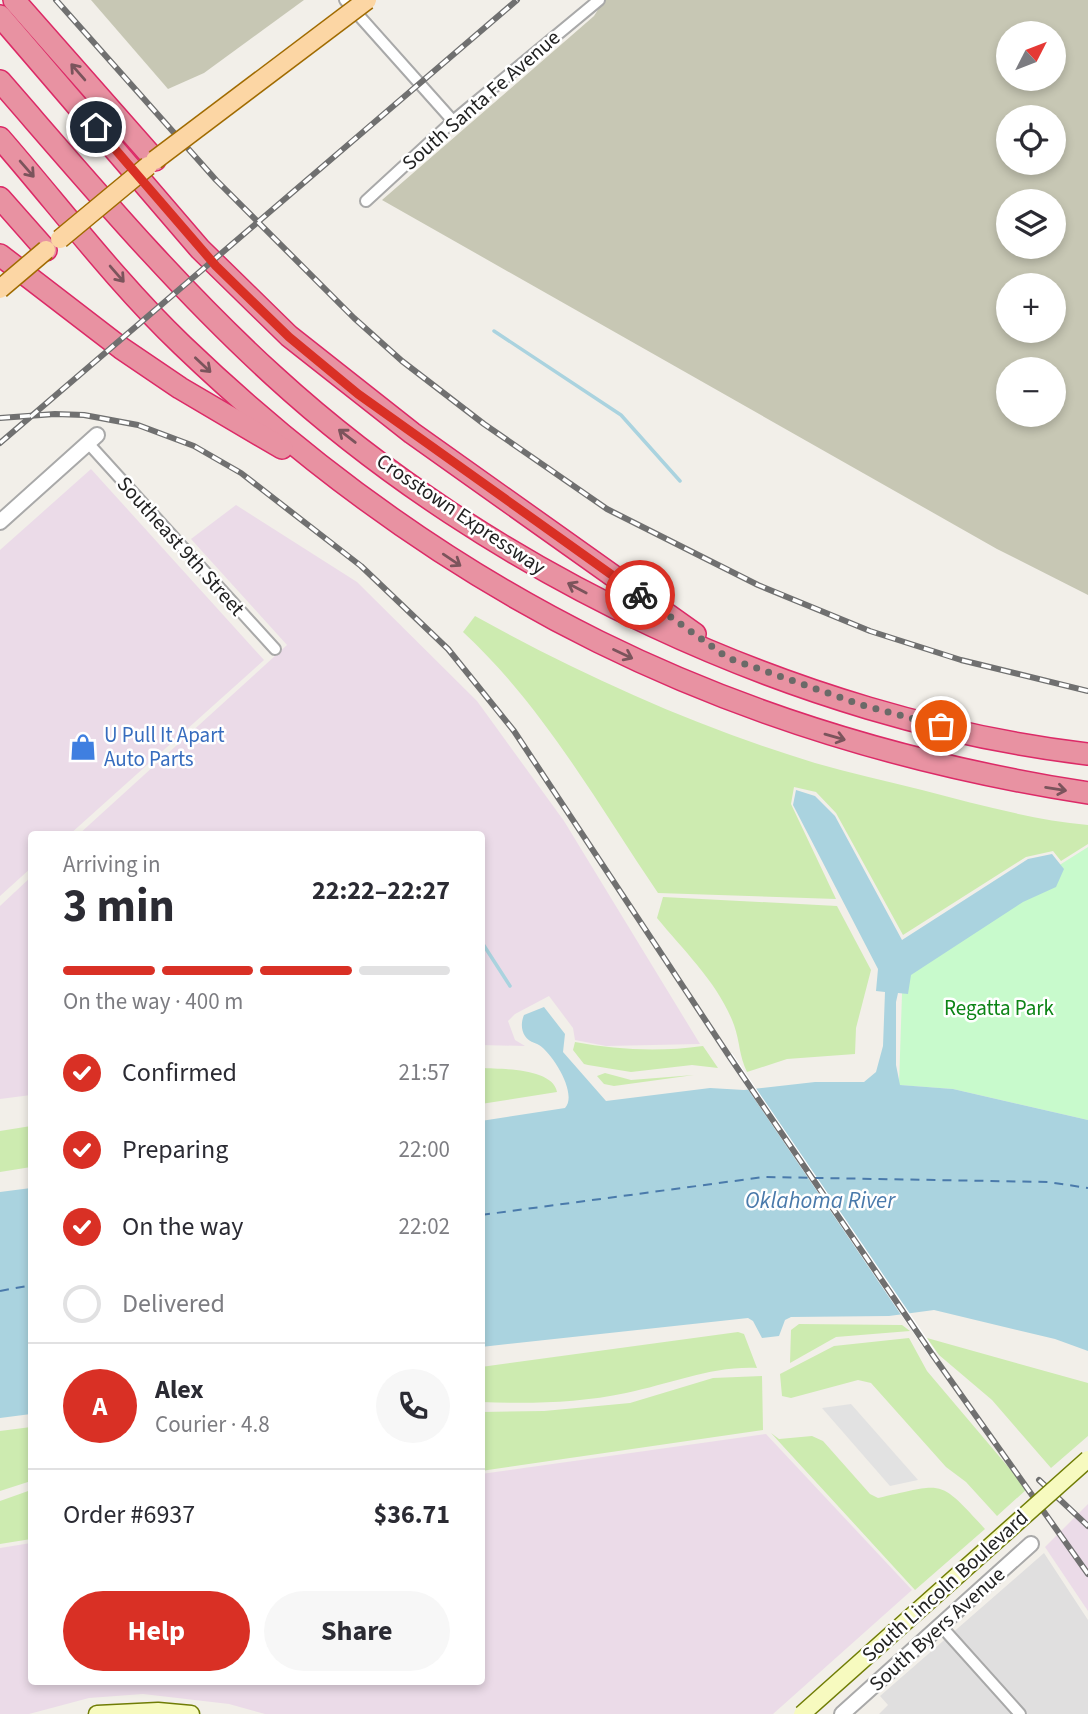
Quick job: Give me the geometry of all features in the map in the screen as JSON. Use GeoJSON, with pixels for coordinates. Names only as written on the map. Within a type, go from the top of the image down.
{"type":"FeatureCollection","features":[{"type":"Feature","properties":{"kind":"highway"},"geometry":{"type":"LineString","coordinates":[[14,0],[152,163]]}},
{"type":"Feature","properties":{"kind":"highway"},"geometry":{"type":"LineString","coordinates":[[0,16],[200,249],[289,337],[412,433],[728,658]]}},
{"type":"Feature","properties":{"kind":"highway","name":"Crosstown Expressway"},"geometry":{"type":"LineString","coordinates":[[0,81],[189,293],[274,376],[342,432],[439,505],[549,573],[671,634],[728,658],[815,690],[916,720],[967,733],[1088,754]]}},
{"type":"Feature","properties":{"kind":"highway","name":"Crosstown Expressway"},"geometry":{"type":"LineString","coordinates":[[0,138],[179,342],[272,428],[344,484],[500,590],[599,643],[688,684],[769,716],[895,755],[1000,780],[1088,793]]}},
{"type":"Feature","properties":{"kind":"highway"},"geometry":{"type":"LineString","coordinates":[[0,198],[53,245]]}},
{"type":"Feature","properties":{"kind":"highway"},"geometry":{"type":"LineString","coordinates":[[0,255],[121,348],[180,388],[344,484]]}},
{"type":"Feature","properties":{"kind":"main road"},"geometry":{"type":"LineString","coordinates":[[0,289],[152,163],[367,0]]}},
{"type":"Feature","properties":{"kind":"main road","name":"South Lincoln Boulevard"},"geometry":{"type":"LineString","coordinates":[[802,1714],[1088,1459]]}},
{"type":"Feature","properties":{"kind":"main road"},"geometry":{"type":"LineString","coordinates":[[97,1714],[158,1711],[191,1714]]}},
{"type":"Feature","properties":{"kind":"street"},"geometry":{"type":"LineString","coordinates":[[345,0],[453,121]]}},
{"type":"Feature","properties":{"kind":"street","name":"South Santa Fe Avenue"},"geometry":{"type":"LineString","coordinates":[[366,201],[453,121],[599,0]]}},
{"type":"Feature","properties":{"kind":"street"},"geometry":{"type":"LineString","coordinates":[[0,522],[92,439]]}},
{"type":"Feature","properties":{"kind":"street","name":"Southeast 9th Street"},"geometry":{"type":"LineString","coordinates":[[92,439],[275,649]]}},
{"type":"Feature","properties":{"kind":"street","name":"South Byers Avenue"},"geometry":{"type":"LineString","coordinates":[[842,1714],[1031,1544]]}},
{"type":"Feature","properties":{"kind":"street"},"geometry":{"type":"LineString","coordinates":[[941,1626],[1020,1714]]}},
{"type":"Feature","properties":{"kind":"shaded area"},"geometry":{"type":"Polygon","coordinates":[[[91,0],[304,0],[204,73],[168,89],[91,0]]]}},
{"type":"Feature","properties":{"kind":"shaded area"},"geometry":{"type":"Polygon","coordinates":[[[604,0],[1088,0],[1088,595],[997,549],[382,200],[594,16],[604,0]]]}},
{"type":"Feature","properties":{"kind":"shaded area","name":"U Pull It Apart Auto Parts"},"geometry":{"type":"Polygon","coordinates":[[[91,469],[264,660],[73,831],[28,831],[28,871],[0,896],[0,550],[91,469]]]}},
{"type":"Feature","properties":{"kind":"shaded area"},"geometry":{"type":"Polygon","coordinates":[[[236,505],[357,582],[477,701],[564,821],[700,1044],[606,1046],[575,1040],[573,1028],[549,996],[515,1014],[508,1021],[515,1040],[525,1046],[485,1045],[485,831],[82,831],[287,645],[191,539],[236,505]]]}},
{"type":"Feature","properties":{"kind":"shaded area"},"geometry":{"type":"Polygon","coordinates":[[[28,880],[28,1095],[0,1099],[0,906],[28,880]]]}},
{"type":"Feature","properties":{"kind":"shaded area"},"geometry":{"type":"Polygon","coordinates":[[[851,1404],[918,1480],[890,1486],[822,1408],[851,1404]]]}},
{"type":"Feature","properties":{"kind":"shaded area"},"geometry":{"type":"Polygon","coordinates":[[[766,1434],[912,1590],[773,1714],[265,1714],[229,1704],[143,1694],[89,1698],[29,1714],[0,1714],[0,1548],[28,1543],[28,1685],[485,1685],[485,1473],[766,1434]]]}},
{"type":"Feature","properties":{"kind":"shaded area"},"geometry":{"type":"Polygon","coordinates":[[[1088,1504],[1088,1611],[1045,1547],[1088,1504]]]}},
{"type":"Feature","properties":{"kind":"shaded area"},"geometry":{"type":"Polygon","coordinates":[[[1044,1553],[1088,1620],[1088,1714],[879,1714],[888,1705],[880,1696],[1044,1553]]]}},
{"type":"Feature","properties":{"kind":"green space"},"geometry":{"type":"Polygon","coordinates":[[[475,616],[599,679],[727,733],[842,770],[1005,811],[1088,825],[1088,844],[1061,861],[1053,851],[1026,857],[903,935],[836,813],[816,792],[794,787],[791,804],[836,899],[658,893],[544,723],[519,691],[463,632],[475,616]]]}},
{"type":"Feature","properties":{"kind":"green space","name":"Regatta Park"},"geometry":{"type":"Polygon","coordinates":[[[1088,847],[1088,1120],[953,1089],[899,1085],[903,964],[1088,847]]]}},
{"type":"Feature","properties":{"kind":"green space"},"geometry":{"type":"Polygon","coordinates":[[[663,897],[837,906],[871,970],[856,1028],[855,1054],[787,1059],[747,1072],[734,1025],[719,996],[700,968],[657,918],[663,897]]]}},
{"type":"Feature","properties":{"kind":"green space"},"geometry":{"type":"Polygon","coordinates":[[[575,1042],[639,1049],[703,1046],[718,1068],[692,1065],[631,1072],[588,1065],[584,1064],[573,1050],[575,1042]]]}},
{"type":"Feature","properties":{"kind":"green space"},"geometry":{"type":"Polygon","coordinates":[[[485,1068],[536,1074],[553,1084],[557,1092],[485,1103],[485,1068]]]}},
{"type":"Feature","properties":{"kind":"green space"},"geometry":{"type":"Polygon","coordinates":[[[605,1073],[631,1080],[694,1075],[614,1086],[604,1084],[597,1076],[605,1073]]]}},
{"type":"Feature","properties":{"kind":"green space"},"geometry":{"type":"Polygon","coordinates":[[[28,1126],[28,1167],[0,1172],[0,1131],[28,1126]]]}},
{"type":"Feature","properties":{"kind":"green space"},"geometry":{"type":"Polygon","coordinates":[[[799,1324],[902,1325],[910,1331],[836,1337],[790,1363],[791,1330],[799,1324]]]}},
{"type":"Feature","properties":{"kind":"green space"},"geometry":{"type":"Polygon","coordinates":[[[738,1332],[744,1334],[757,1368],[723,1370],[590,1399],[536,1403],[485,1402],[485,1366],[738,1332]]]}},
{"type":"Feature","properties":{"kind":"green space"},"geometry":{"type":"Polygon","coordinates":[[[909,1338],[927,1371],[1027,1489],[997,1516],[966,1482],[946,1467],[871,1383],[858,1380],[791,1398],[782,1396],[780,1374],[834,1346],[909,1338]]]}},
{"type":"Feature","properties":{"kind":"green space"},"geometry":{"type":"Polygon","coordinates":[[[927,1338],[1088,1383],[1088,1436],[1051,1468],[992,1400],[939,1355],[927,1338]]]}},
{"type":"Feature","properties":{"kind":"green space"},"geometry":{"type":"Polygon","coordinates":[[[762,1376],[763,1430],[485,1470],[485,1412],[544,1411],[630,1403],[713,1378],[762,1376]]]}},
{"type":"Feature","properties":{"kind":"green space"},"geometry":{"type":"Polygon","coordinates":[[[28,1427],[28,1482],[0,1491],[0,1431],[28,1427]]]}},
{"type":"Feature","properties":{"kind":"green space"},"geometry":{"type":"Polygon","coordinates":[[[771,1433],[779,1439],[812,1436],[823,1441],[870,1494],[878,1498],[929,1488],[948,1493],[985,1529],[915,1590],[771,1433]]]}},
{"type":"Feature","properties":{"kind":"green space"},"geometry":{"type":"Polygon","coordinates":[[[28,1491],[28,1539],[0,1544],[0,1501],[28,1491]]]}},
{"type":"Feature","properties":{"kind":"water","name":"Oklahoma River"},"geometry":{"type":"Polygon","coordinates":[[[796,790],[815,796],[835,816],[902,940],[1028,859],[1052,854],[1064,869],[1056,887],[1023,902],[911,975],[908,994],[898,993],[896,1002],[896,1065],[900,1085],[953,1089],[1088,1120],[1088,1351],[1055,1339],[934,1310],[889,1316],[791,1317],[785,1320],[779,1336],[762,1338],[753,1321],[748,1318],[485,1347],[485,1120],[565,1108],[568,1102],[566,1084],[557,1065],[545,1050],[528,1040],[524,1034],[524,1015],[544,1007],[565,1034],[563,1052],[606,1101],[710,1088],[744,1090],[815,1082],[864,1082],[876,1072],[883,1046],[885,992],[876,991],[878,969],[793,805],[796,790]]]}},
{"type":"Feature","properties":{"kind":"water"},"geometry":{"type":"Polygon","coordinates":[[[28,1188],[28,1414],[0,1418],[0,1192],[28,1188]]]}},
{"type":"Feature","properties":{"kind":"pier"},"geometry":{"type":"Polygon","coordinates":[[[732,1053],[936,1352],[929,1356],[726,1057],[732,1053]]]}},
{"type":"Feature","properties":{"kind":"waterway"},"geometry":{"type":"LineString","coordinates":[[494,331],[621,415],[680,481]]}},
{"type":"Feature","properties":{"kind":"waterway"},"geometry":{"type":"LineString","coordinates":[[485,947],[510,986]]}},
{"type":"Feature","properties":{"kind":"ferry route"},"geometry":{"type":"LineString","coordinates":[[485,1214],[764,1177],[1048,1182],[1088,1188]]}},
{"type":"Feature","properties":{"kind":"ferry route"},"geometry":{"type":"LineString","coordinates":[[0,1291],[28,1286]]}},
{"type":"Feature","properties":{"kind":"railway"},"geometry":{"type":"LineString","coordinates":[[56,0],[216,180],[354,318],[402,361],[484,424],[607,509],[758,585],[870,631],[961,660],[1088,691]]}},
{"type":"Feature","properties":{"kind":"railway"},"geometry":{"type":"LineString","coordinates":[[0,443],[517,0]]}},
{"type":"Feature","properties":{"kind":"railway"},"geometry":{"type":"LineString","coordinates":[[0,418],[84,415],[138,425],[194,446],[241,473],[361,566],[448,649],[514,731],[729,1056],[932,1354],[1088,1574]]}},
{"type":"Feature","properties":{"kind":"railway"},"geometry":{"type":"LineString","coordinates":[[1039,1480],[1088,1526]]}},
{"type":"Feature","properties":{"kind":"way so far"},"geometry":{"type":"LineString","coordinates":[[640,595],[728,658],[815,690],[941,726]]}},
{"type":"Feature","properties":{"kind":"place","name":"U Pull It Apart Auto Parts"},"geometry":{"type":"Point","coordinates":[83,747]}},
{"type":"Feature","properties":{"kind":"route"},"geometry":{"type":"LineString","coordinates":[[96,127],[216,266],[289,337],[358,394],[640,595]]}}]}
